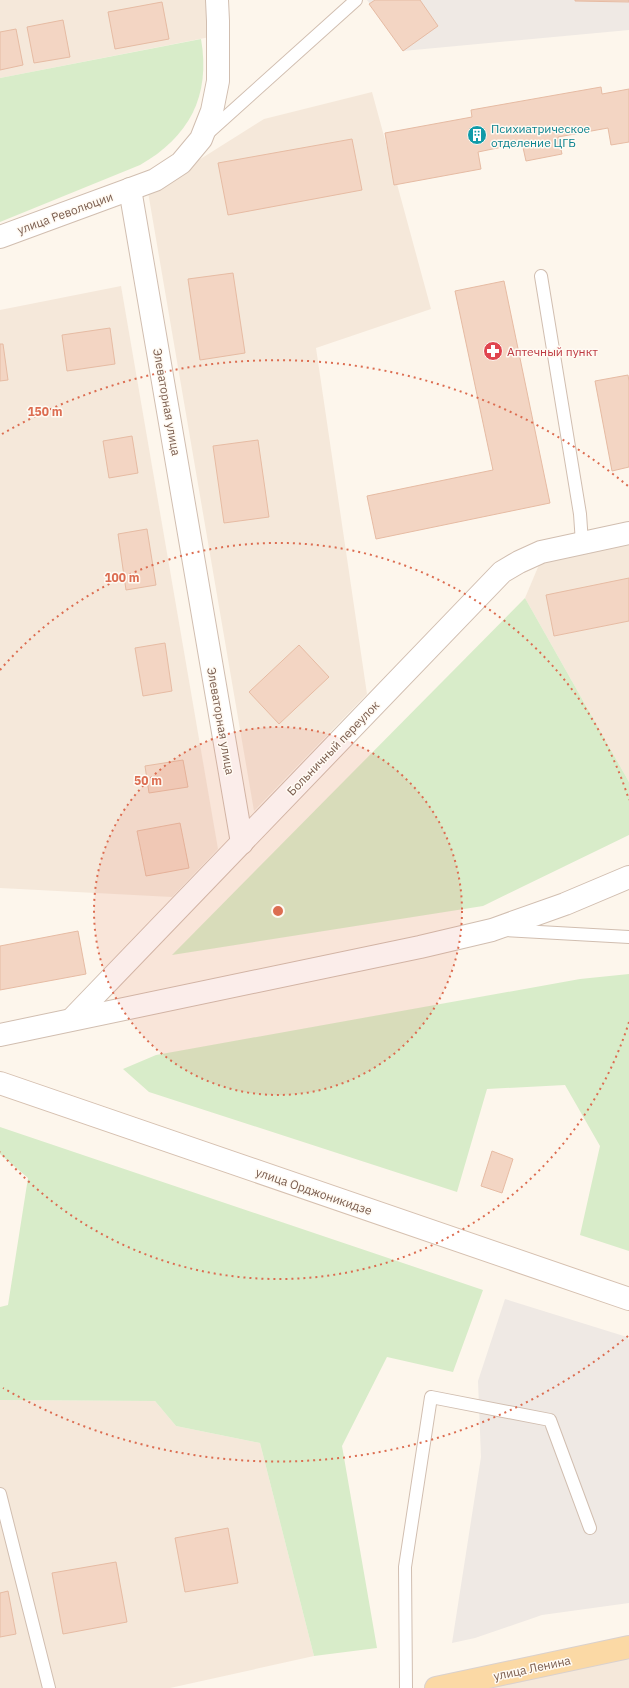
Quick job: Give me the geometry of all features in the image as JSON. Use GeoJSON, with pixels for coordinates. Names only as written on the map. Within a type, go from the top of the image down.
{"type":"FeatureCollection","features":[{"type":"Feature","properties":{"kind":"main road","name":"улица Ленина"},"geometry":{"type":"LineString","coordinates":[[436,1688],[629,1647]]}},
{"type":"Feature","properties":{"kind":"street"},"geometry":{"type":"LineString","coordinates":[[130,189],[155,180],[181,163],[201,139],[212,111],[218,81],[217,0]]}},
{"type":"Feature","properties":{"kind":"street","name":"улица Революции"},"geometry":{"type":"LineString","coordinates":[[0,237],[130,189]]}},
{"type":"Feature","properties":{"kind":"street","name":"Элеваторная улица"},"geometry":{"type":"LineString","coordinates":[[130,189],[242,842]]}},
{"type":"Feature","properties":{"kind":"street","name":"Больничный переулок"},"geometry":{"type":"LineString","coordinates":[[72,1019],[502,572],[541,552],[629,533]]}},
{"type":"Feature","properties":{"kind":"street"},"geometry":{"type":"LineString","coordinates":[[0,1034],[420,947],[492,930],[565,904],[629,877]]}},
{"type":"Feature","properties":{"kind":"street","name":"улица Орджоникидзе"},"geometry":{"type":"LineString","coordinates":[[0,1083],[629,1299]]}},
{"type":"Feature","properties":{"kind":"lane"},"geometry":{"type":"LineString","coordinates":[[201,139],[356,0]]}},
{"type":"Feature","properties":{"kind":"lane"},"geometry":{"type":"LineString","coordinates":[[541,276],[580,514],[582,543]]}},
{"type":"Feature","properties":{"kind":"lane"},"geometry":{"type":"LineString","coordinates":[[492,930],[629,937]]}},
{"type":"Feature","properties":{"kind":"lane"},"geometry":{"type":"LineString","coordinates":[[406,1688],[405,1567],[431,1397],[550,1420],[590,1528]]}},
{"type":"Feature","properties":{"kind":"lane"},"geometry":{"type":"LineString","coordinates":[[0,1494],[49,1688]]}},
{"type":"Feature","properties":{"kind":"shaded area"},"geometry":{"type":"Polygon","coordinates":[[[0,0],[206,0],[215,36],[0,78],[0,0]]]}},
{"type":"Feature","properties":{"kind":"shaded area"},"geometry":{"type":"Polygon","coordinates":[[[367,0],[629,0],[629,30],[403,51],[367,0]]]}},
{"type":"Feature","properties":{"kind":"shaded area"},"geometry":{"type":"Polygon","coordinates":[[[372,92],[431,309],[316,348],[367,694],[254,811],[148,192],[264,119],[372,92]]]}},
{"type":"Feature","properties":{"kind":"shaded area"},"geometry":{"type":"Polygon","coordinates":[[[121,286],[218,849],[172,897],[0,888],[0,310],[121,286]]]}},
{"type":"Feature","properties":{"kind":"shaded area"},"geometry":{"type":"Polygon","coordinates":[[[629,531],[629,782],[525,598],[541,560],[629,531]]]}},
{"type":"Feature","properties":{"kind":"shaded area"},"geometry":{"type":"Polygon","coordinates":[[[505,1299],[627,1337],[629,1340],[629,1603],[542,1615],[475,1638],[452,1643],[481,1457],[478,1381],[505,1299]]]}},
{"type":"Feature","properties":{"kind":"shaded area"},"geometry":{"type":"Polygon","coordinates":[[[0,1400],[155,1401],[176,1426],[260,1443],[314,1656],[170,1688],[0,1688],[0,1400]]]}},
{"type":"Feature","properties":{"kind":"shaded area"},"geometry":{"type":"Polygon","coordinates":[[[629,1650],[629,1688],[453,1688],[629,1650]]]}},
{"type":"Feature","properties":{"kind":"green space"},"geometry":{"type":"Polygon","coordinates":[[[201,39],[203,79],[199,97],[193,113],[172,142],[140,165],[0,222],[0,78],[201,39]]]}},
{"type":"Feature","properties":{"kind":"green space"},"geometry":{"type":"Polygon","coordinates":[[[525,598],[629,782],[629,835],[483,906],[172,955],[525,598]]]}},
{"type":"Feature","properties":{"kind":"green space"},"geometry":{"type":"Polygon","coordinates":[[[629,974],[629,1251],[580,1235],[600,1146],[565,1085],[487,1089],[457,1192],[149,1092],[123,1069],[156,1055],[580,979],[629,974]]]}},
{"type":"Feature","properties":{"kind":"green space"},"geometry":{"type":"Polygon","coordinates":[[[0,1127],[483,1290],[453,1372],[387,1357],[342,1446],[377,1648],[314,1656],[260,1443],[176,1426],[155,1401],[0,1400],[0,1307],[8,1305],[28,1178],[0,1154],[0,1127]]]}},
{"type":"Feature","properties":{"kind":"building"},"geometry":{"type":"Polygon","coordinates":[[[375,0],[420,0],[438,26],[403,51],[369,4],[375,0]]]}},
{"type":"Feature","properties":{"kind":"building"},"geometry":{"type":"Polygon","coordinates":[[[575,0],[629,0],[629,2],[575,1],[575,0]]]}},
{"type":"Feature","properties":{"kind":"building"},"geometry":{"type":"Polygon","coordinates":[[[162,2],[169,39],[115,49],[108,12],[162,2]]]}},
{"type":"Feature","properties":{"kind":"building"},"geometry":{"type":"Polygon","coordinates":[[[63,20],[70,57],[34,63],[27,27],[63,20]]]}},
{"type":"Feature","properties":{"kind":"building"},"geometry":{"type":"Polygon","coordinates":[[[16,29],[23,65],[0,70],[0,32],[16,29]]]}},
{"type":"Feature","properties":{"kind":"building","name":"Психиатрическое отделение ЦГБ"},"geometry":{"type":"Polygon","coordinates":[[[601,87],[602,94],[629,89],[629,142],[611,145],[608,128],[558,137],[562,154],[526,161],[522,143],[478,152],[481,169],[394,185],[385,133],[472,117],[471,110],[601,87]]]}},
{"type":"Feature","properties":{"kind":"building"},"geometry":{"type":"Polygon","coordinates":[[[352,139],[362,190],[228,215],[218,163],[352,139]]]}},
{"type":"Feature","properties":{"kind":"building"},"geometry":{"type":"Polygon","coordinates":[[[233,273],[245,353],[200,360],[188,279],[233,273]]]}},
{"type":"Feature","properties":{"kind":"building"},"geometry":{"type":"Polygon","coordinates":[[[504,281],[550,503],[376,539],[367,496],[493,470],[455,291],[504,281]]]}},
{"type":"Feature","properties":{"kind":"building"},"geometry":{"type":"Polygon","coordinates":[[[110,328],[115,364],[67,371],[62,335],[110,328]]]}},
{"type":"Feature","properties":{"kind":"building"},"geometry":{"type":"Polygon","coordinates":[[[0,344],[3,344],[8,380],[0,381],[0,344]]]}},
{"type":"Feature","properties":{"kind":"building"},"geometry":{"type":"Polygon","coordinates":[[[628,375],[629,467],[612,471],[595,381],[628,375]]]}},
{"type":"Feature","properties":{"kind":"building"},"geometry":{"type":"Polygon","coordinates":[[[132,436],[138,473],[109,478],[103,441],[132,436]]]}},
{"type":"Feature","properties":{"kind":"building"},"geometry":{"type":"Polygon","coordinates":[[[258,440],[269,517],[224,523],[213,446],[258,440]]]}},
{"type":"Feature","properties":{"kind":"building"},"geometry":{"type":"Polygon","coordinates":[[[147,529],[156,585],[126,590],[118,534],[147,529]]]}},
{"type":"Feature","properties":{"kind":"building"},"geometry":{"type":"Polygon","coordinates":[[[629,578],[629,621],[554,636],[546,595],[629,578]]]}},
{"type":"Feature","properties":{"kind":"building"},"geometry":{"type":"Polygon","coordinates":[[[165,643],[172,691],[143,696],[135,648],[165,643]]]}},
{"type":"Feature","properties":{"kind":"building"},"geometry":{"type":"Polygon","coordinates":[[[299,645],[329,677],[279,724],[249,692],[299,645]]]}},
{"type":"Feature","properties":{"kind":"building"},"geometry":{"type":"Polygon","coordinates":[[[183,760],[188,787],[149,793],[145,766],[183,760]]]}},
{"type":"Feature","properties":{"kind":"building"},"geometry":{"type":"Polygon","coordinates":[[[180,823],[189,868],[146,876],[137,831],[180,823]]]}},
{"type":"Feature","properties":{"kind":"building"},"geometry":{"type":"Polygon","coordinates":[[[78,931],[86,974],[0,990],[0,946],[78,931]]]}},
{"type":"Feature","properties":{"kind":"building"},"geometry":{"type":"Polygon","coordinates":[[[492,1151],[513,1159],[502,1193],[481,1186],[492,1151]]]}},
{"type":"Feature","properties":{"kind":"building"},"geometry":{"type":"Polygon","coordinates":[[[228,1528],[238,1583],[185,1592],[175,1538],[228,1528]]]}},
{"type":"Feature","properties":{"kind":"building"},"geometry":{"type":"Polygon","coordinates":[[[116,1562],[127,1622],[63,1634],[52,1573],[116,1562]]]}},
{"type":"Feature","properties":{"kind":"building"},"geometry":{"type":"Polygon","coordinates":[[[8,1591],[16,1634],[0,1637],[0,1593],[8,1591]]]}},
{"type":"Feature","properties":{"kind":"place","name":"Психиатрическое отделение ЦГБ"},"geometry":{"type":"Point","coordinates":[477,135]}},
{"type":"Feature","properties":{"kind":"place","name":"Аптечный пункт"},"geometry":{"type":"Point","coordinates":[493,351]}}]}
